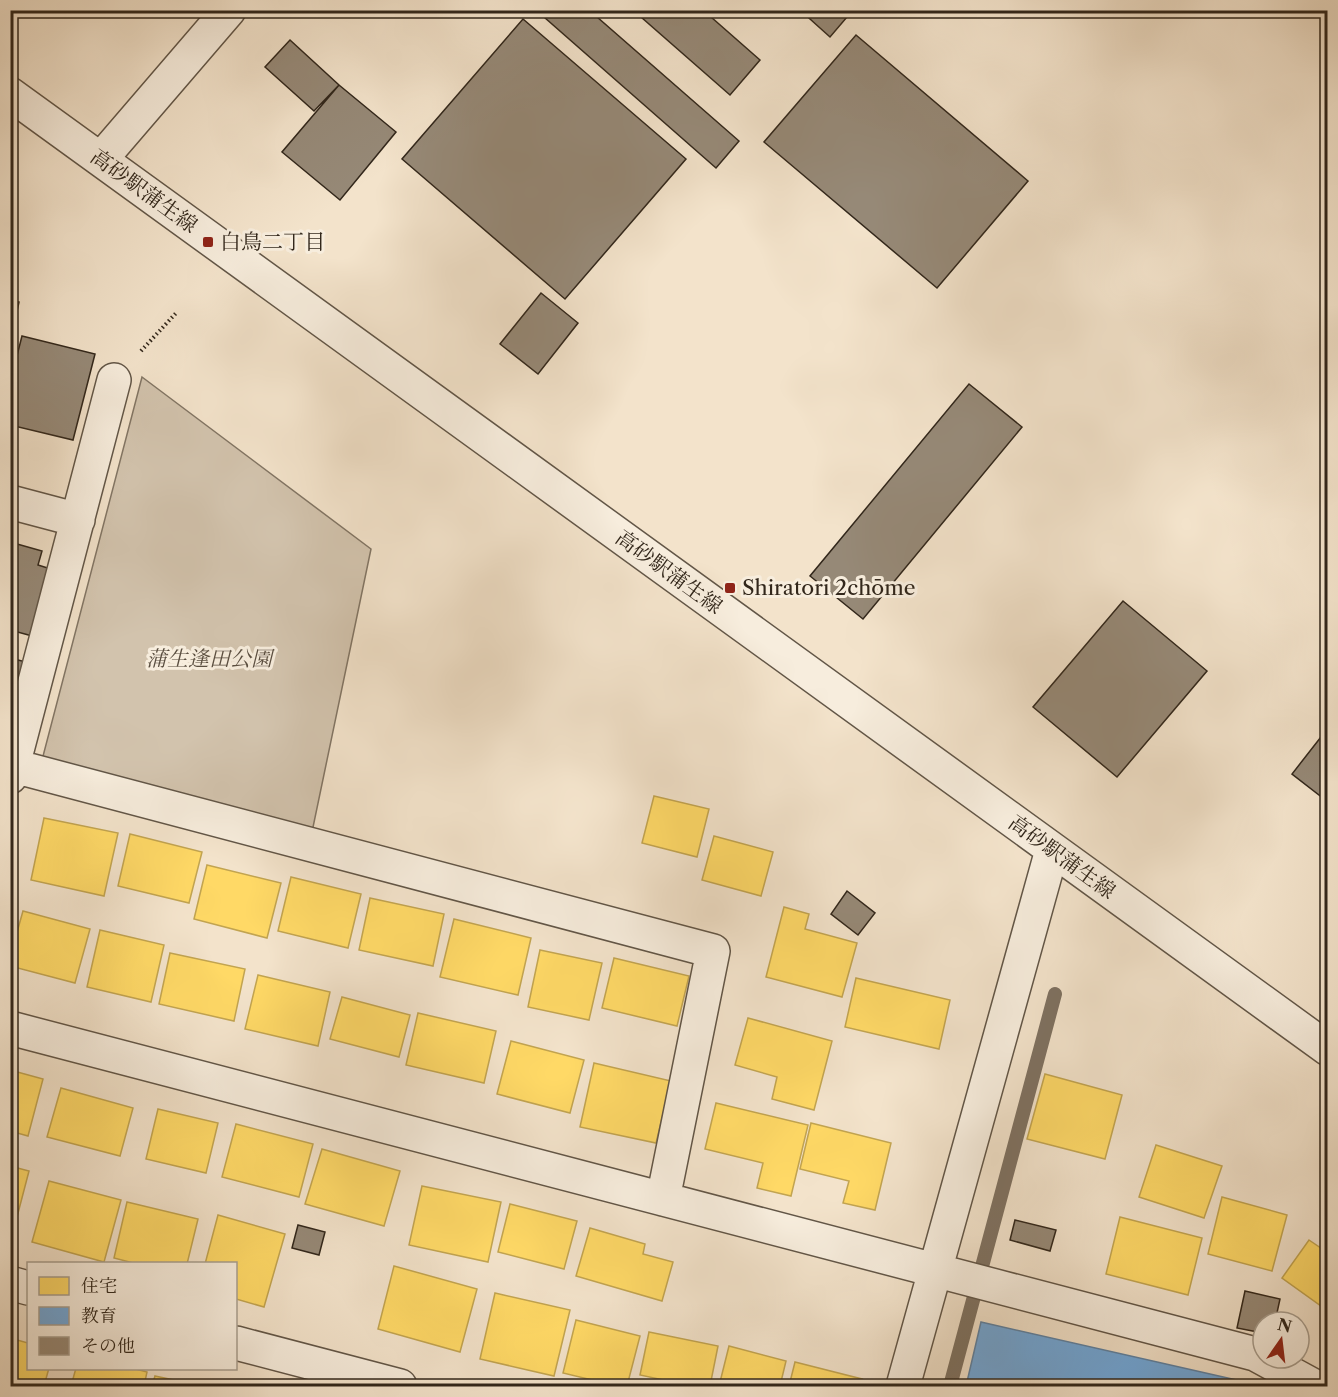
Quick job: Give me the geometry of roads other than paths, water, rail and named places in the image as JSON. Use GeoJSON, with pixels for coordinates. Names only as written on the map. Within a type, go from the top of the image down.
{"type":"FeatureCollection","features":[{"type":"Feature","properties":{"kind":"street"},"geometry":{"type":"LineString","coordinates":[[101,159],[229,10]]}},
{"type":"Feature","properties":{"kind":"street","name":"高砂駅蒲生線"},"geometry":{"type":"LineString","coordinates":[[10,94],[1328,1049]]}},
{"type":"Feature","properties":{"kind":"street"},"geometry":{"type":"LineString","coordinates":[[114,380],[11,770],[713,951],[663,1199]]}},
{"type":"Feature","properties":{"kind":"street"},"geometry":{"type":"LineString","coordinates":[[10,502],[78,520]]}},
{"type":"Feature","properties":{"kind":"street"},"geometry":{"type":"LineString","coordinates":[[903,1386],[949,1274],[1052,850]]}},
{"type":"Feature","properties":{"kind":"street"},"geometry":{"type":"LineString","coordinates":[[10,1028],[1255,1354],[1314,1386]]}},
{"type":"Feature","properties":{"kind":"street"},"geometry":{"type":"LineString","coordinates":[[10,1283],[27,1288]]}},
{"type":"Feature","properties":{"kind":"street"},"geometry":{"type":"LineString","coordinates":[[237,1343],[400,1386]]}},
{"type":"Feature","properties":{"kind":"waterway"},"geometry":{"type":"LineString","coordinates":[[950,1386],[1055,994]]}},
{"type":"Feature","properties":{"kind":"place","name":"白鳥二丁目"},"geometry":{"type":"Point","coordinates":[208,242]}},
{"type":"Feature","properties":{"kind":"place","name":"Shiratori 2chōme"},"geometry":{"type":"Point","coordinates":[730,588]}},
{"type":"Feature","properties":{"kind":"park label","name":"蒲生逢田公園"},"geometry":{"type":"Point","coordinates":[209,659]}}]}
